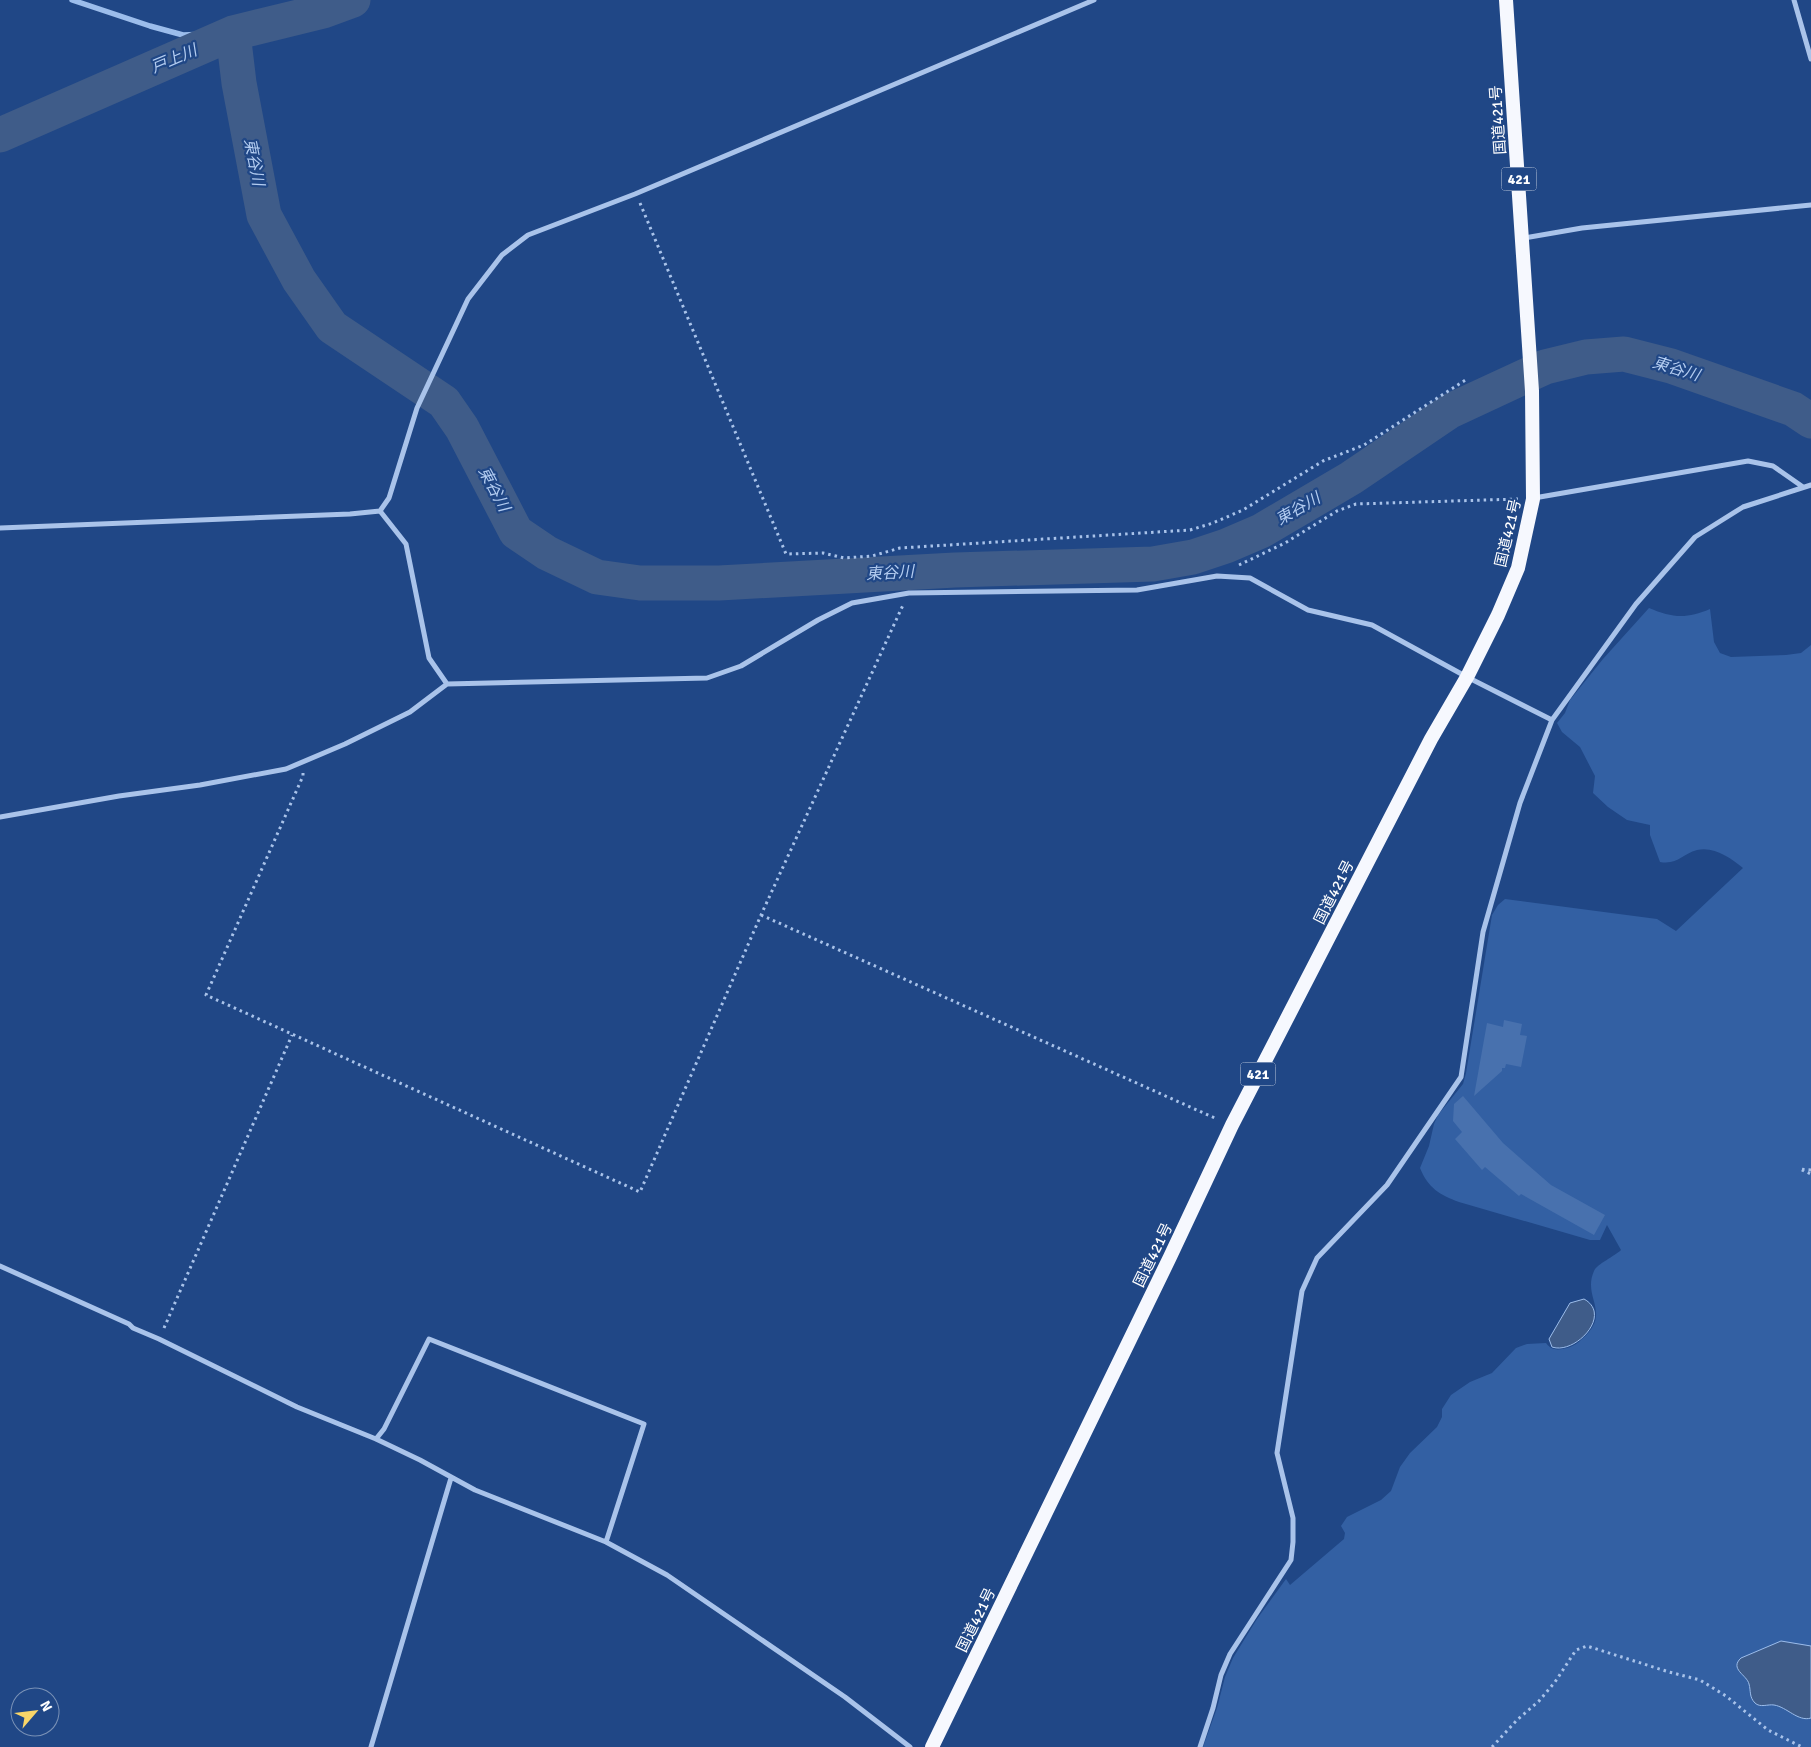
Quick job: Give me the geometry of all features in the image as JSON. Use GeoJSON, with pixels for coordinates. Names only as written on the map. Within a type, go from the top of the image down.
{"type":"FeatureCollection","features":[{"type":"Feature","properties":{"kind":"highway","name":"国道421号"},"geometry":{"type":"LineString","coordinates":[[932,1747],[1170,1258],[1232,1125],[1427,747],[1467,677],[1498,615],[1518,568],[1534,499],[1532,391],[1506,0]]}},
{"type":"Feature","properties":{"kind":"street"},"geometry":{"type":"LineString","coordinates":[[0,528],[350,514],[380,510],[389,498],[417,408],[468,299],[502,255],[528,235],[635,194],[1094,0]]}},
{"type":"Feature","properties":{"kind":"street"},"geometry":{"type":"LineString","coordinates":[[1794,0],[1811,59]]}},
{"type":"Feature","properties":{"kind":"street"},"geometry":{"type":"LineString","coordinates":[[1523,238],[1582,228],[1811,205]]}},
{"type":"Feature","properties":{"kind":"street"},"geometry":{"type":"LineString","coordinates":[[1534,499],[1748,461],[1773,466],[1803,487]]}},
{"type":"Feature","properties":{"kind":"street"},"geometry":{"type":"LineString","coordinates":[[1200,1747],[1214,1708],[1221,1675],[1230,1654],[1291,1560],[1293,1518],[1277,1453],[1302,1291],[1317,1258],[1387,1185],[1461,1077],[1483,932],[1520,803],[1552,720],[1636,604],[1694,538],[1743,507],[1811,485]]}},
{"type":"Feature","properties":{"kind":"street"},"geometry":{"type":"LineString","coordinates":[[380,510],[406,544],[429,658],[448,684]]}},
{"type":"Feature","properties":{"kind":"street"},"geometry":{"type":"LineString","coordinates":[[0,818],[119,796],[200,785],[286,769],[302,764],[410,712],[448,684],[706,678],[741,666],[818,620],[852,603],[909,594],[1138,590],[1218,576],[1250,578],[1308,610],[1372,625],[1467,677],[1552,720]]}},
{"type":"Feature","properties":{"kind":"street"},"geometry":{"type":"LineString","coordinates":[[0,1266],[159,1339],[298,1407],[376,1439],[420,1460],[474,1490],[606,1542],[667,1575],[763,1639],[846,1697],[910,1747]]}},
{"type":"Feature","properties":{"kind":"street"},"geometry":{"type":"LineString","coordinates":[[376,1439],[384,1429],[429,1339],[644,1424],[606,1542]]}},
{"type":"Feature","properties":{"kind":"street"},"geometry":{"type":"LineString","coordinates":[[371,1747],[452,1478]]}},
{"type":"Feature","properties":{"kind":"path"},"geometry":{"type":"LineString","coordinates":[[635,194],[786,554],[824,554],[844,558],[872,556],[900,548],[1190,530],[1213,523],[1243,510],[1323,461],[1364,445],[1467,379]]}},
{"type":"Feature","properties":{"kind":"path"},"geometry":{"type":"LineString","coordinates":[[1218,576],[1285,543],[1337,511],[1356,504],[1534,499]]}},
{"type":"Feature","properties":{"kind":"path"},"geometry":{"type":"LineString","coordinates":[[302,764],[303,776],[206,995],[640,1192],[761,915],[909,594]]}},
{"type":"Feature","properties":{"kind":"path"},"geometry":{"type":"LineString","coordinates":[[761,915],[1232,1125]]}},
{"type":"Feature","properties":{"kind":"path"},"geometry":{"type":"LineString","coordinates":[[159,1339],[292,1035]]}},
{"type":"Feature","properties":{"kind":"path"},"geometry":{"type":"LineString","coordinates":[[1811,1170],[1800,1169],[1811,1174]]}},
{"type":"Feature","properties":{"kind":"path"},"geometry":{"type":"LineString","coordinates":[[1492,1747],[1517,1720],[1539,1701],[1555,1682],[1576,1650],[1587,1646],[1700,1680],[1726,1696],[1768,1730],[1802,1747]]}},
{"type":"Feature","properties":{"kind":"shaded area"},"geometry":{"type":"Polygon","coordinates":[[[1649,608],[1665,614],[1680,616],[1687,616],[1710,609],[1714,642],[1720,653],[1731,657],[1801,653],[1811,645],[1811,1747],[1203,1747],[1217,1708],[1225,1677],[1233,1658],[1257,1619],[1286,1579],[1290,1585],[1344,1539],[1345,1533],[1341,1526],[1347,1517],[1381,1500],[1391,1491],[1400,1467],[1410,1453],[1437,1427],[1442,1417],[1442,1409],[1451,1395],[1470,1382],[1492,1373],[1516,1348],[1527,1344],[1546,1343],[1555,1349],[1574,1345],[1591,1329],[1595,1320],[1596,1312],[1591,1289],[1594,1271],[1621,1250],[1607,1225],[1600,1240],[1590,1240],[1459,1202],[1435,1190],[1427,1181],[1420,1168],[1438,1115],[1463,1084],[1492,915],[1498,905],[1505,899],[1657,919],[1676,931],[1743,868],[1716,851],[1703,849],[1671,862],[1660,862],[1650,835],[1650,825],[1627,820],[1608,807],[1593,793],[1595,776],[1580,747],[1562,732],[1557,723],[1565,713],[1570,700],[1603,659],[1649,608]]]}},
{"type":"Feature","properties":{"kind":"shaded area"},"geometry":{"type":"Polygon","coordinates":[[[1584,1299],[1592,1306],[1594,1314],[1593,1323],[1588,1332],[1571,1345],[1561,1348],[1552,1347],[1549,1339],[1570,1303],[1584,1299]]]}},
{"type":"Feature","properties":{"kind":"shaded area"},"geometry":{"type":"Polygon","coordinates":[[[1781,1641],[1811,1646],[1811,1718],[1802,1718],[1779,1706],[1762,1706],[1755,1703],[1750,1694],[1748,1681],[1738,1669],[1737,1665],[1741,1658],[1781,1641]]]}},
{"type":"Feature","properties":{"kind":"building"},"geometry":{"type":"Polygon","coordinates":[[[1504,1020],[1522,1024],[1520,1035],[1527,1036],[1521,1067],[1506,1064],[1502,1071],[1474,1096],[1487,1023],[1503,1027],[1504,1020]]]}},
{"type":"Feature","properties":{"kind":"building"},"geometry":{"type":"Polygon","coordinates":[[[1463,1096],[1503,1143],[1551,1185],[1605,1215],[1594,1235],[1521,1194],[1519,1196],[1485,1167],[1482,1170],[1455,1139],[1462,1132],[1453,1121],[1454,1104],[1463,1096]]]}},
{"type":"Feature","properties":{"kind":"waterway"},"geometry":{"type":"LineString","coordinates":[[72,0],[183,35],[233,33]]}},
{"type":"Feature","properties":{"kind":"waterway","name":"戸上川"},"geometry":{"type":"LineString","coordinates":[[0,135],[233,33],[323,11],[353,0]]}},
{"type":"Feature","properties":{"kind":"waterway","name":"東谷川"},"geometry":{"type":"LineString","coordinates":[[233,33],[239,83],[264,215],[299,280],[332,327],[444,402],[462,428],[516,532],[547,553],[597,577],[640,583],[719,583],[955,570],[1153,564],[1193,557],[1226,546],[1261,531],[1351,478],[1450,411],[1545,367],[1586,357],[1624,354],[1671,366],[1793,409],[1811,421]]}}]}
